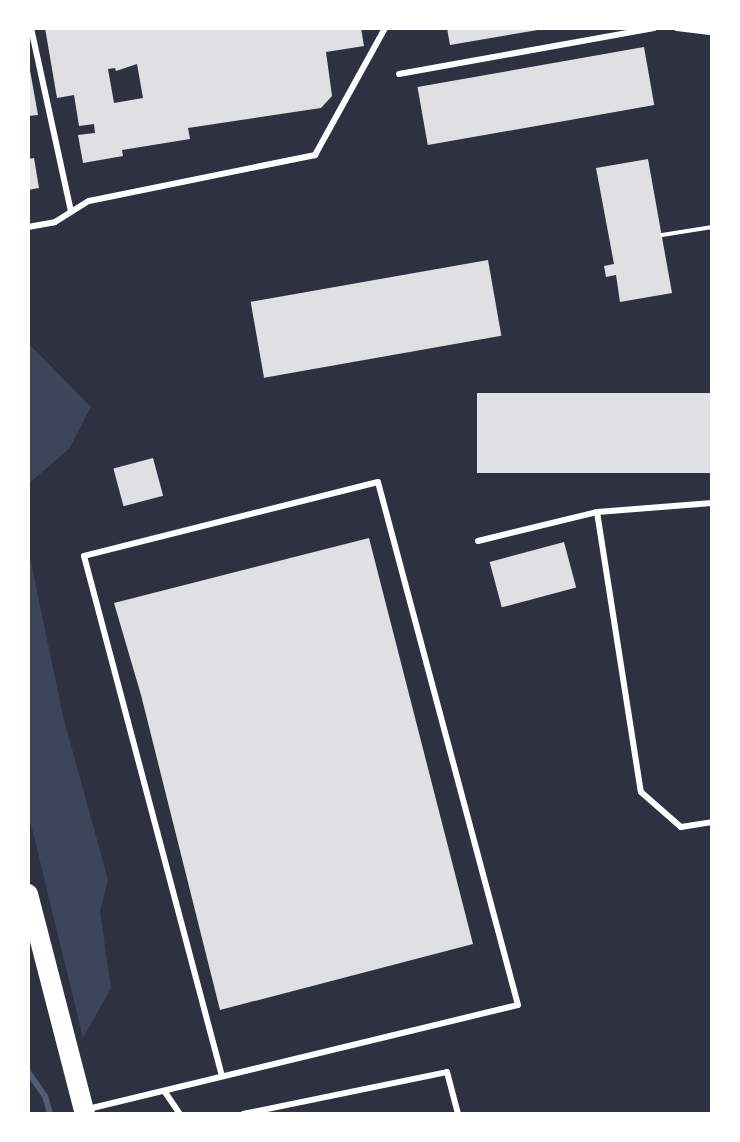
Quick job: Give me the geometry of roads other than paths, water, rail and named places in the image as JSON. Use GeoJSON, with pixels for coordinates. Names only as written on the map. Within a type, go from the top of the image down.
{"type":"FeatureCollection","features":[{"type":"Feature","properties":{"kind":"main road"},"geometry":{"type":"LineString","coordinates":[[28,894],[84,1112]]}},
{"type":"Feature","properties":{"kind":"lane"},"geometry":{"type":"LineString","coordinates":[[31,28],[71,212]]}},
{"type":"Feature","properties":{"kind":"lane"},"geometry":{"type":"LineString","coordinates":[[28,227],[55,222],[89,201],[315,155],[385,28]]}},
{"type":"Feature","properties":{"kind":"lane"},"geometry":{"type":"LineString","coordinates":[[399,74],[654,28]]}},
{"type":"Feature","properties":{"kind":"lane"},"geometry":{"type":"LineString","coordinates":[[677,28],[712,32]]}},
{"type":"Feature","properties":{"kind":"lane"},"geometry":{"type":"LineString","coordinates":[[84,1112],[518,1005],[378,482],[84,556],[222,1076]]}},
{"type":"Feature","properties":{"kind":"lane"},"geometry":{"type":"LineString","coordinates":[[478,541],[597,512],[712,503]]}},
{"type":"Feature","properties":{"kind":"lane"},"geometry":{"type":"LineString","coordinates":[[597,512],[641,792],[681,827],[712,822]]}},
{"type":"Feature","properties":{"kind":"lane"},"geometry":{"type":"LineString","coordinates":[[243,1114],[447,1072],[458,1114]]}},
{"type":"Feature","properties":{"kind":"lane"},"geometry":{"type":"LineString","coordinates":[[165,1092],[180,1114]]}},
{"type":"Feature","properties":{"kind":"waterway"},"geometry":{"type":"LineString","coordinates":[[28,1072],[45,1096],[50,1114]]}}]}
